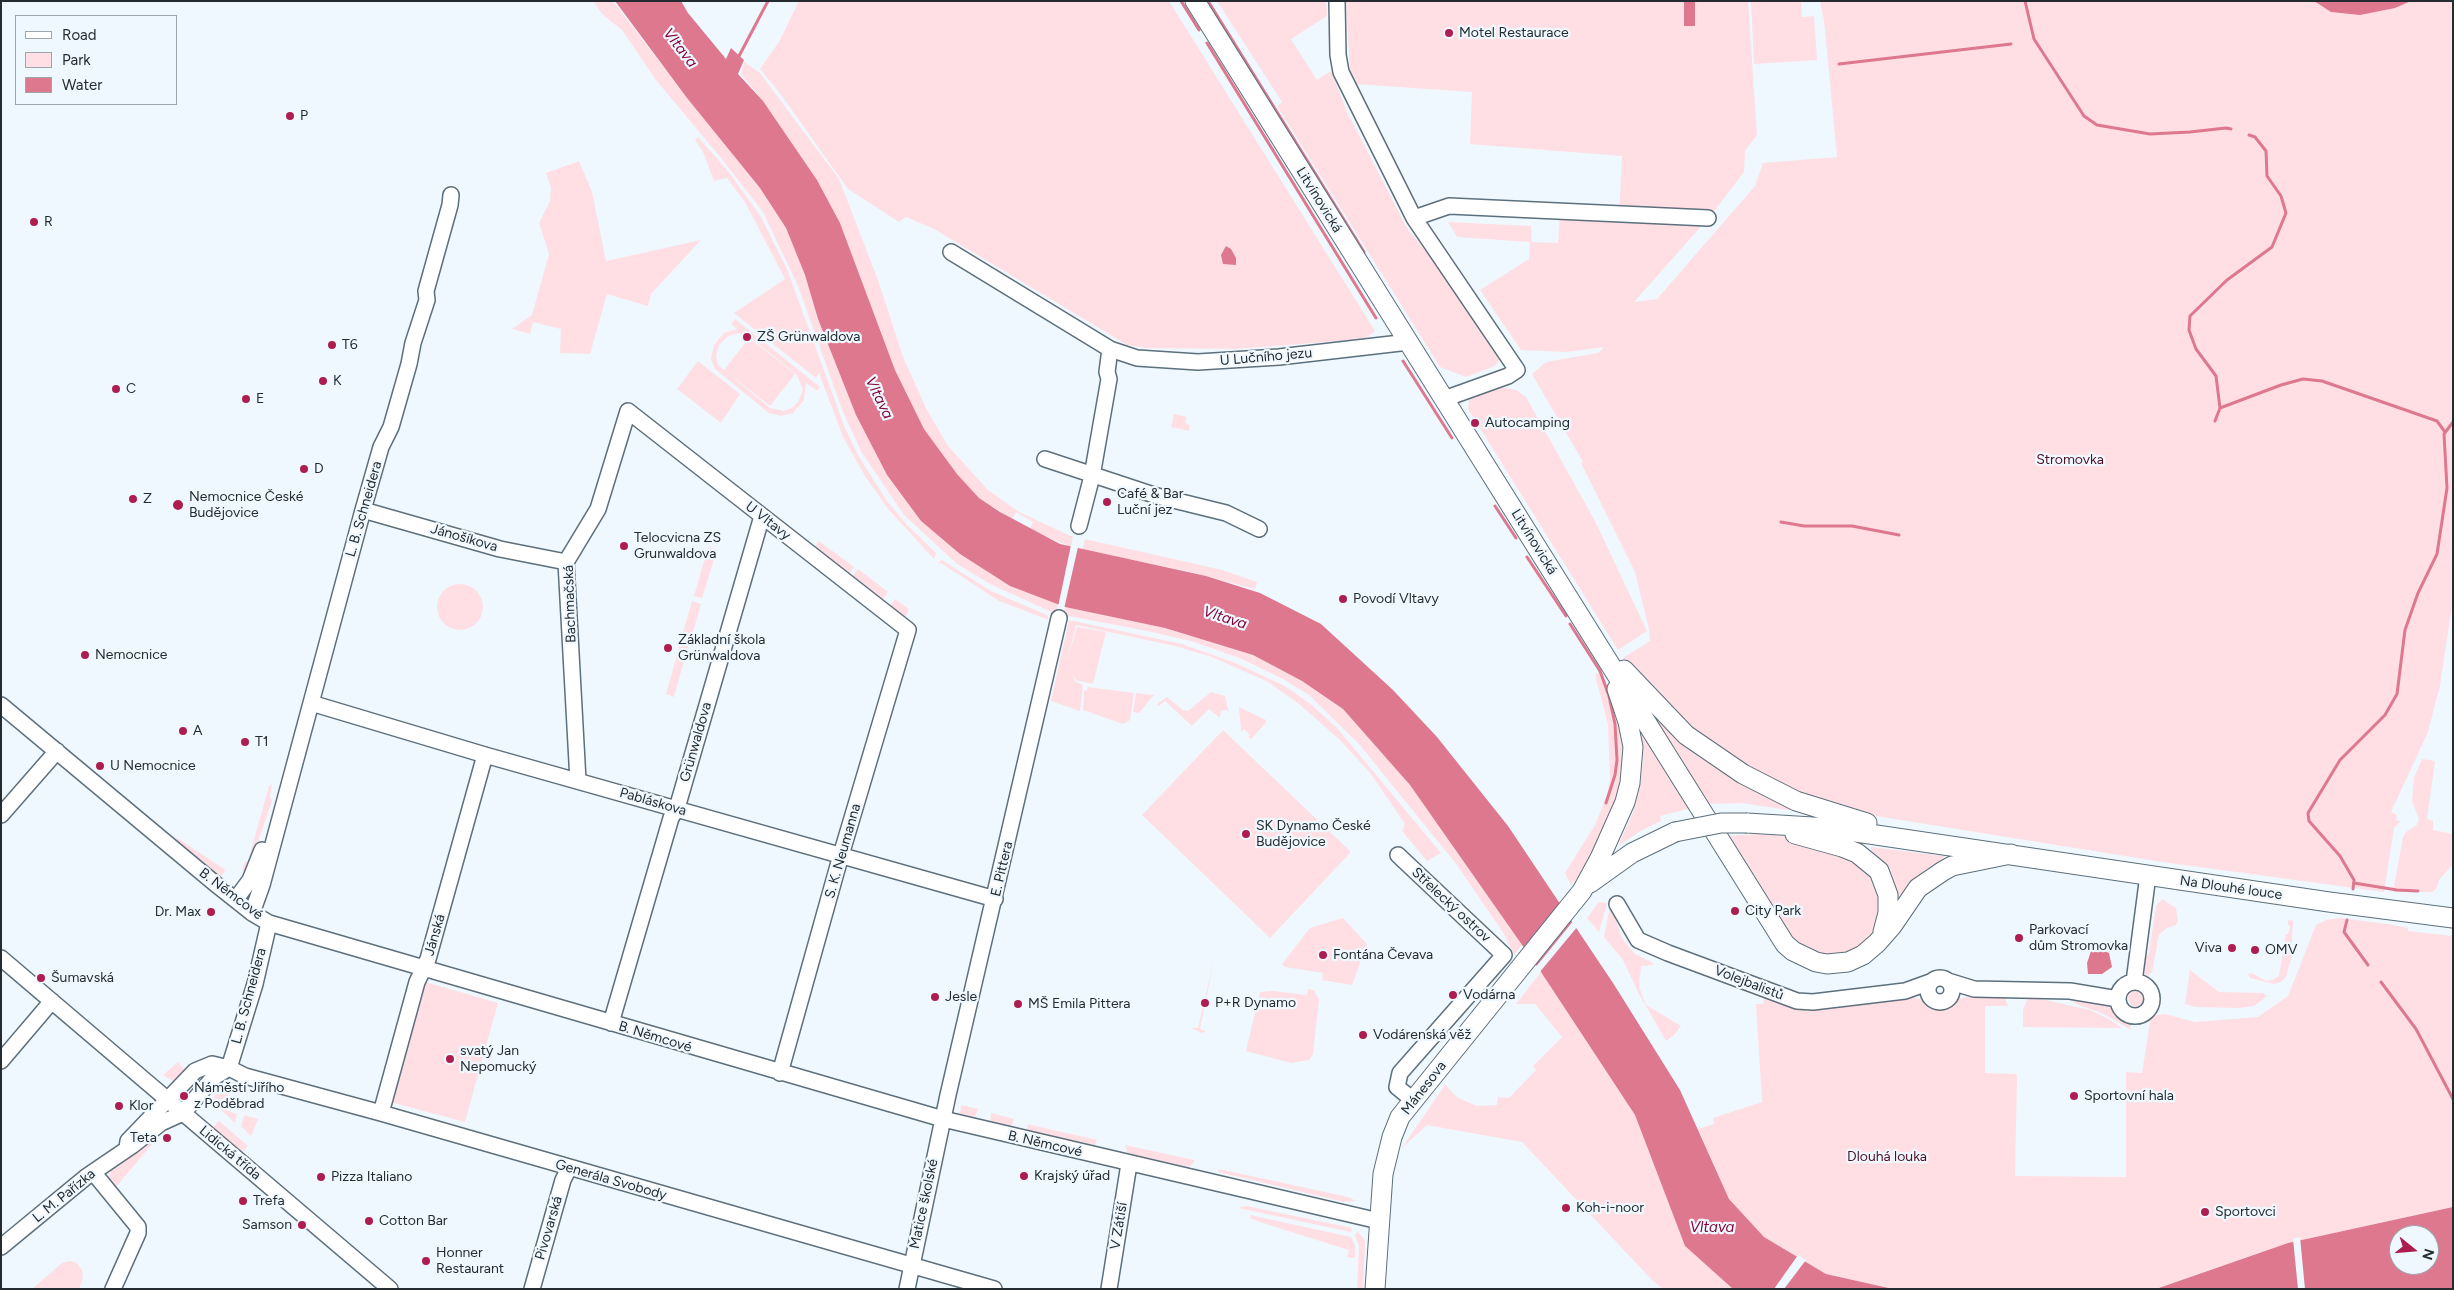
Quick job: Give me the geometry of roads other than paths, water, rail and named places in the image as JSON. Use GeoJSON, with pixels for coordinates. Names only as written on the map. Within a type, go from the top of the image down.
{"type":"FeatureCollection","features":[{"type":"Feature","properties":{"kind":"main road","name":"Litvínovická"},"geometry":{"type":"LineString","coordinates":[[1195,1],[1592,636]]}},
{"type":"Feature","properties":{"kind":"main road"},"geometry":{"type":"LineString","coordinates":[[1592,636],[1686,735],[1743,774],[1781,794],[1824,811],[1950,844]]}},
{"type":"Feature","properties":{"kind":"main road"},"geometry":{"type":"LineString","coordinates":[[1579,894],[1600,858],[1625,802],[1633,763],[1628,722],[1611,673],[1592,636]]}},
{"type":"Feature","properties":{"kind":"main road"},"geometry":{"type":"LineString","coordinates":[[1592,636],[1785,944],[1805,958],[1822,963],[1838,964],[1848,962],[1863,955],[1882,937],[1915,892],[1936,875],[1952,866],[2011,854]]}},
{"type":"Feature","properties":{"kind":"main road"},"geometry":{"type":"LineString","coordinates":[[1579,894],[1602,873],[1632,853],[1675,832],[1721,823],[1829,828],[1950,844]]}},
{"type":"Feature","properties":{"kind":"main road"},"geometry":{"type":"LineString","coordinates":[[1754,824],[1842,846],[1869,860],[1879,871],[1888,895],[1888,913],[1882,937]]}},
{"type":"Feature","properties":{"kind":"main road","name":"Na Dlouhé louce"},"geometry":{"type":"LineString","coordinates":[[1950,844],[2148,875],[2453,918]]}},
{"type":"Feature","properties":{"kind":"main road","name":"Mánesova"},"geometry":{"type":"LineString","coordinates":[[1375,1289],[1379,1221],[1387,1155],[1400,1117],[1579,894]]}},
{"type":"Feature","properties":{"kind":"street"},"geometry":{"type":"LineString","coordinates":[[1337,1],[1338,56],[1341,72],[1414,218],[1517,370],[1508,376],[1444,399]]}},
{"type":"Feature","properties":{"kind":"street","name":"L. B. Schneidera"},"geometry":{"type":"LineString","coordinates":[[252,913],[262,885],[276,825],[363,510],[381,447],[391,427],[413,343],[427,300],[426,291],[450,205],[451,195]]}},
{"type":"Feature","properties":{"kind":"street"},"geometry":{"type":"LineString","coordinates":[[1414,218],[1449,206],[1708,218]]}},
{"type":"Feature","properties":{"kind":"street","name":"U Lučního jezu"},"geometry":{"type":"LineString","coordinates":[[951,252],[1117,352],[1148,359],[1198,362],[1279,357],[1409,342]]}},
{"type":"Feature","properties":{"kind":"street"},"geometry":{"type":"LineString","coordinates":[[1079,526],[1092,476],[1109,379],[1107,359],[1117,352]]}},
{"type":"Feature","properties":{"kind":"street","name":"U Vltavy"},"geometry":{"type":"LineString","coordinates":[[628,411],[908,630]]}},
{"type":"Feature","properties":{"kind":"street","name":"Bachmačská"},"geometry":{"type":"LineString","coordinates":[[578,780],[566,562],[598,509],[628,411]]}},
{"type":"Feature","properties":{"kind":"street"},"geometry":{"type":"LineString","coordinates":[[1045,459],[1092,476],[1158,496],[1226,513],[1259,529]]}},
{"type":"Feature","properties":{"kind":"street","name":"Jánošíkova"},"geometry":{"type":"LineString","coordinates":[[363,510],[500,549],[566,562]]}},
{"type":"Feature","properties":{"kind":"street","name":"Grünwaldova"},"geometry":{"type":"LineString","coordinates":[[611,1024],[671,818],[677,808],[762,516]]}},
{"type":"Feature","properties":{"kind":"street","name":"E. Pittera"},"geometry":{"type":"LineString","coordinates":[[943,1119],[1059,618]]}},
{"type":"Feature","properties":{"kind":"street","name":"S. K. Neumanna"},"geometry":{"type":"LineString","coordinates":[[780,1073],[841,855],[908,630]]}},
{"type":"Feature","properties":{"kind":"street","name":"Pabláskova"},"geometry":{"type":"LineString","coordinates":[[311,703],[485,755],[994,899]]}},
{"type":"Feature","properties":{"kind":"street","name":"B. Němcové"},"geometry":{"type":"LineString","coordinates":[[1,705],[210,880],[252,913],[270,923],[423,970],[943,1119],[1379,1221]]}},
{"type":"Feature","properties":{"kind":"street"},"geometry":{"type":"LineString","coordinates":[[1,815],[57,751]]}},
{"type":"Feature","properties":{"kind":"street","name":"Jánská"},"geometry":{"type":"LineString","coordinates":[[381,1113],[417,982],[428,959],[485,755]]}},
{"type":"Feature","properties":{"kind":"street","name":"L. B. Schneidera"},"geometry":{"type":"LineString","coordinates":[[236,899],[250,880],[266,838],[276,825]]}},
{"type":"Feature","properties":{"kind":"street","name":"Střelecký ostrov"},"geometry":{"type":"LineString","coordinates":[[1398,855],[1504,954],[1400,1073],[1397,1087],[1413,1100]]}},
{"type":"Feature","properties":{"kind":"street"},"geometry":{"type":"LineString","coordinates":[[2134,982],[2148,875]]}},
{"type":"Feature","properties":{"kind":"street","name":"Volejbalistů"},"geometry":{"type":"LineString","coordinates":[[1617,904],[1638,940],[1782,997],[1813,1002],[1905,991],[1930,990],[1941,978],[1949,988],[2070,991],[2118,1000]]}},
{"type":"Feature","properties":{"kind":"street","name":"L. B. Schneidera"},"geometry":{"type":"LineString","coordinates":[[229,1068],[253,992],[270,923]]}},
{"type":"Feature","properties":{"kind":"street","name":"Lidická třída"},"geometry":{"type":"LineString","coordinates":[[1,958],[390,1289]]}},
{"type":"Feature","properties":{"kind":"street"},"geometry":{"type":"LineString","coordinates":[[2134,982],[2143,983],[2150,989],[2153,999],[2150,1009],[2141,1015],[2130,1016],[2122,1010],[2118,1000],[2121,990],[2134,982]]}},
{"type":"Feature","properties":{"kind":"street","name":"Volejbalistů"},"geometry":{"type":"LineString","coordinates":[[1930,990],[1941,1002],[1949,988]]}},
{"type":"Feature","properties":{"kind":"street"},"geometry":{"type":"LineString","coordinates":[[1,1061],[52,1001]]}},
{"type":"Feature","properties":{"kind":"street"},"geometry":{"type":"LineString","coordinates":[[127,1148],[128,1141],[195,1071],[212,1064],[229,1068]]}},
{"type":"Feature","properties":{"kind":"street"},"geometry":{"type":"LineString","coordinates":[[183,1113],[213,1078],[229,1068]]}},
{"type":"Feature","properties":{"kind":"street","name":"Generála Svobody"},"geometry":{"type":"LineString","coordinates":[[229,1068],[245,1076],[912,1264],[994,1289]]}},
{"type":"Feature","properties":{"kind":"street","name":"L. M. Pařízka"},"geometry":{"type":"LineString","coordinates":[[1,1247],[93,1172],[161,1123],[183,1113]]}},
{"type":"Feature","properties":{"kind":"street","name":"Matice školské"},"geometry":{"type":"LineString","coordinates":[[907,1289],[943,1119]]}},
{"type":"Feature","properties":{"kind":"street","name":"V Zátiší"},"geometry":{"type":"LineString","coordinates":[[1109,1289],[1129,1164]]}},
{"type":"Feature","properties":{"kind":"street","name":"Pivovarská"},"geometry":{"type":"LineString","coordinates":[[532,1289],[563,1180],[569,1168]]}},
{"type":"Feature","properties":{"kind":"street"},"geometry":{"type":"LineString","coordinates":[[93,1172],[138,1227],[138,1233],[113,1289]]}},
{"type":"Feature","properties":{"kind":"water","name":"Vltava"},"geometry":{"type":"Polygon","coordinates":[[[615,1],[681,1],[688,13],[726,59],[731,48],[744,60],[738,74],[763,101],[817,180],[840,223],[895,370],[924,429],[957,474],[979,498],[1000,512],[1060,544],[1206,576],[1260,593],[1321,624],[1393,690],[1437,737],[1508,826],[1613,983],[1680,1090],[1729,1199],[1764,1237],[1826,1274],[1893,1289],[1733,1289],[1685,1246],[1635,1115],[1541,972],[1410,785],[1343,709],[1302,681],[1253,655],[1165,628],[1065,607],[1010,586],[960,554],[921,521],[887,475],[856,415],[818,319],[805,275],[786,228],[760,188],[687,98],[615,1]]]}},
{"type":"Feature","properties":{"kind":"water"},"geometry":{"type":"Polygon","coordinates":[[[1684,1],[1695,1],[1695,26],[1684,26],[1684,1]]]}},
{"type":"Feature","properties":{"kind":"water"},"geometry":{"type":"Polygon","coordinates":[[[2314,1],[2411,1],[2395,8],[2360,15],[2331,12],[2314,1]]]}},
{"type":"Feature","properties":{"kind":"water"},"geometry":{"type":"Polygon","coordinates":[[[1226,246],[1231,249],[1236,258],[1236,265],[1223,264],[1221,255],[1226,246]]]}},
{"type":"Feature","properties":{"kind":"water"},"geometry":{"type":"Polygon","coordinates":[[[2100,949],[2109,953],[2112,967],[2102,974],[2088,974],[2087,963],[2091,951],[2100,949]]]}},
{"type":"Feature","properties":{"kind":"water"},"geometry":{"type":"Polygon","coordinates":[[[2453,1207],[2453,1289],[2156,1289],[2288,1243],[2453,1207]]]}},
{"type":"Feature","properties":{"kind":"waterway"},"geometry":{"type":"LineString","coordinates":[[738,58],[768,1]]}},
{"type":"Feature","properties":{"kind":"waterway"},"geometry":{"type":"LineString","coordinates":[[1181,1],[1199,30]]}},
{"type":"Feature","properties":{"kind":"waterway"},"geometry":{"type":"LineString","coordinates":[[1208,1],[1364,252]]}},
{"type":"Feature","properties":{"kind":"waterway"},"geometry":{"type":"LineString","coordinates":[[2025,1],[2034,39],[2084,116],[2097,125],[2150,134],[2231,129]]}},
{"type":"Feature","properties":{"kind":"waterway"},"geometry":{"type":"LineString","coordinates":[[1207,43],[1376,318]]}},
{"type":"Feature","properties":{"kind":"waterway"},"geometry":{"type":"LineString","coordinates":[[1839,64],[2011,44]]}},
{"type":"Feature","properties":{"kind":"waterway"},"geometry":{"type":"LineString","coordinates":[[2249,135],[2255,137],[2266,151],[2267,176],[2281,196],[2286,213],[2272,247],[2227,280],[2190,316],[2189,330],[2196,349],[2216,376],[2220,408],[2281,385],[2303,379],[2322,381],[2437,421],[2445,432]]}},
{"type":"Feature","properties":{"kind":"waterway"},"geometry":{"type":"LineString","coordinates":[[1403,361],[1452,438]]}},
{"type":"Feature","properties":{"kind":"waterway"},"geometry":{"type":"LineString","coordinates":[[2215,421],[2220,408]]}},
{"type":"Feature","properties":{"kind":"waterway"},"geometry":{"type":"LineString","coordinates":[[2353,889],[2354,880],[2340,856],[2309,821],[2308,813],[2340,760],[2385,715],[2397,694],[2405,630],[2418,593],[2437,554],[2447,488],[2444,434],[2453,422]]}},
{"type":"Feature","properties":{"kind":"waterway"},"geometry":{"type":"LineString","coordinates":[[1495,506],[1516,538]]}},
{"type":"Feature","properties":{"kind":"waterway"},"geometry":{"type":"LineString","coordinates":[[1781,522],[1804,526],[1852,526],[1899,535]]}},
{"type":"Feature","properties":{"kind":"waterway"},"geometry":{"type":"LineString","coordinates":[[1527,557],[1566,616]]}},
{"type":"Feature","properties":{"kind":"waterway"},"geometry":{"type":"LineString","coordinates":[[1570,624],[1600,671],[1609,696],[1615,724],[1617,760],[1615,775],[1606,803]]}},
{"type":"Feature","properties":{"kind":"waterway"},"geometry":{"type":"LineString","coordinates":[[2354,883],[2397,890],[2418,891]]}},
{"type":"Feature","properties":{"kind":"waterway"},"geometry":{"type":"LineString","coordinates":[[2347,920],[2344,932],[2368,965]]}},
{"type":"Feature","properties":{"kind":"waterway"},"geometry":{"type":"LineString","coordinates":[[2381,982],[2416,1029],[2453,1099]]}},
{"type":"Feature","properties":{"kind":"place","name":"Motel Restaurace"},"geometry":{"type":"Point","coordinates":[1449,33]}},
{"type":"Feature","properties":{"kind":"place","name":"P"},"geometry":{"type":"Point","coordinates":[290,116]}},
{"type":"Feature","properties":{"kind":"place","name":"R"},"geometry":{"type":"Point","coordinates":[34,222]}},
{"type":"Feature","properties":{"kind":"place","name":"ZŠ Grünwaldova"},"geometry":{"type":"Point","coordinates":[747,337]}},
{"type":"Feature","properties":{"kind":"place","name":"T6"},"geometry":{"type":"Point","coordinates":[332,345]}},
{"type":"Feature","properties":{"kind":"place","name":"K"},"geometry":{"type":"Point","coordinates":[323,381]}},
{"type":"Feature","properties":{"kind":"place","name":"C"},"geometry":{"type":"Point","coordinates":[116,389]}},
{"type":"Feature","properties":{"kind":"place","name":"E"},"geometry":{"type":"Point","coordinates":[246,399]}},
{"type":"Feature","properties":{"kind":"place","name":"Autocamping"},"geometry":{"type":"Point","coordinates":[1475,423]}},
{"type":"Feature","properties":{"kind":"place","name":"D"},"geometry":{"type":"Point","coordinates":[304,469]}},
{"type":"Feature","properties":{"kind":"place","name":"Z"},"geometry":{"type":"Point","coordinates":[133,499]}},
{"type":"Feature","properties":{"kind":"place","name":"Café & Bar Luční jez"},"geometry":{"type":"Point","coordinates":[1107,502]}},
{"type":"Feature","properties":{"kind":"place","name":"Nemocnice České Budějovice"},"geometry":{"type":"Point","coordinates":[178,505]}},
{"type":"Feature","properties":{"kind":"place","name":"Telocvicna ZS Grunwaldova"},"geometry":{"type":"Point","coordinates":[624,546]}},
{"type":"Feature","properties":{"kind":"place","name":"Povodí Vltavy"},"geometry":{"type":"Point","coordinates":[1343,599]}},
{"type":"Feature","properties":{"kind":"place","name":"Základní škola Grünwaldova"},"geometry":{"type":"Point","coordinates":[668,648]}},
{"type":"Feature","properties":{"kind":"place","name":"Nemocnice"},"geometry":{"type":"Point","coordinates":[85,655]}},
{"type":"Feature","properties":{"kind":"place","name":"A"},"geometry":{"type":"Point","coordinates":[183,731]}},
{"type":"Feature","properties":{"kind":"place","name":"T1"},"geometry":{"type":"Point","coordinates":[245,742]}},
{"type":"Feature","properties":{"kind":"place","name":"U Nemocnice"},"geometry":{"type":"Point","coordinates":[100,766]}},
{"type":"Feature","properties":{"kind":"place","name":"SK Dynamo České Budějovice"},"geometry":{"type":"Point","coordinates":[1246,834]}},
{"type":"Feature","properties":{"kind":"place","name":"City Park"},"geometry":{"type":"Point","coordinates":[1735,911]}},
{"type":"Feature","properties":{"kind":"place","name":"Dr. Max"},"geometry":{"type":"Point","coordinates":[211,912]}},
{"type":"Feature","properties":{"kind":"place","name":"Parkovací dům Stromovka"},"geometry":{"type":"Point","coordinates":[2019,938]}},
{"type":"Feature","properties":{"kind":"place","name":"Viva"},"geometry":{"type":"Point","coordinates":[2232,948]}},
{"type":"Feature","properties":{"kind":"place","name":"OMV"},"geometry":{"type":"Point","coordinates":[2255,950]}},
{"type":"Feature","properties":{"kind":"place","name":"Fontána Čevava"},"geometry":{"type":"Point","coordinates":[1323,955]}},
{"type":"Feature","properties":{"kind":"place","name":"Šumavská"},"geometry":{"type":"Point","coordinates":[41,978]}},
{"type":"Feature","properties":{"kind":"place","name":"Vodárna"},"geometry":{"type":"Point","coordinates":[1453,995]}},
{"type":"Feature","properties":{"kind":"place","name":"Jesle"},"geometry":{"type":"Point","coordinates":[935,997]}},
{"type":"Feature","properties":{"kind":"place","name":"P+R Dynamo"},"geometry":{"type":"Point","coordinates":[1205,1003]}},
{"type":"Feature","properties":{"kind":"place","name":"MŠ Emila Pittera"},"geometry":{"type":"Point","coordinates":[1018,1004]}},
{"type":"Feature","properties":{"kind":"place","name":"Vodárenská věž"},"geometry":{"type":"Point","coordinates":[1363,1035]}},
{"type":"Feature","properties":{"kind":"place","name":"svatý Jan Nepomucký"},"geometry":{"type":"Point","coordinates":[450,1059]}},
{"type":"Feature","properties":{"kind":"place","name":"Náměstí Jiřího z Poděbrad"},"geometry":{"type":"Point","coordinates":[184,1096]}},
{"type":"Feature","properties":{"kind":"place","name":"Sportovní hala"},"geometry":{"type":"Point","coordinates":[2074,1096]}},
{"type":"Feature","properties":{"kind":"place","name":"Klor"},"geometry":{"type":"Point","coordinates":[119,1106]}},
{"type":"Feature","properties":{"kind":"place","name":"Teta"},"geometry":{"type":"Point","coordinates":[167,1138]}},
{"type":"Feature","properties":{"kind":"place","name":"Krajský úřad"},"geometry":{"type":"Point","coordinates":[1024,1176]}},
{"type":"Feature","properties":{"kind":"place","name":"Pizza Italiano"},"geometry":{"type":"Point","coordinates":[321,1177]}},
{"type":"Feature","properties":{"kind":"place","name":"Trefa"},"geometry":{"type":"Point","coordinates":[243,1201]}},
{"type":"Feature","properties":{"kind":"place","name":"Koh-i-noor"},"geometry":{"type":"Point","coordinates":[1566,1208]}},
{"type":"Feature","properties":{"kind":"place","name":"Sportovci"},"geometry":{"type":"Point","coordinates":[2205,1212]}},
{"type":"Feature","properties":{"kind":"place","name":"Cotton Bar"},"geometry":{"type":"Point","coordinates":[369,1221]}},
{"type":"Feature","properties":{"kind":"place","name":"Samson"},"geometry":{"type":"Point","coordinates":[302,1225]}},
{"type":"Feature","properties":{"kind":"place","name":"Honner Restaurant"},"geometry":{"type":"Point","coordinates":[426,1261]}},
{"type":"Feature","properties":{"kind":"park label","name":"Stromovka"},"geometry":{"type":"Point","coordinates":[2070,460]}},
{"type":"Feature","properties":{"kind":"park label","name":"Dlouhá louka"},"geometry":{"type":"Point","coordinates":[1887,1157]}}]}
